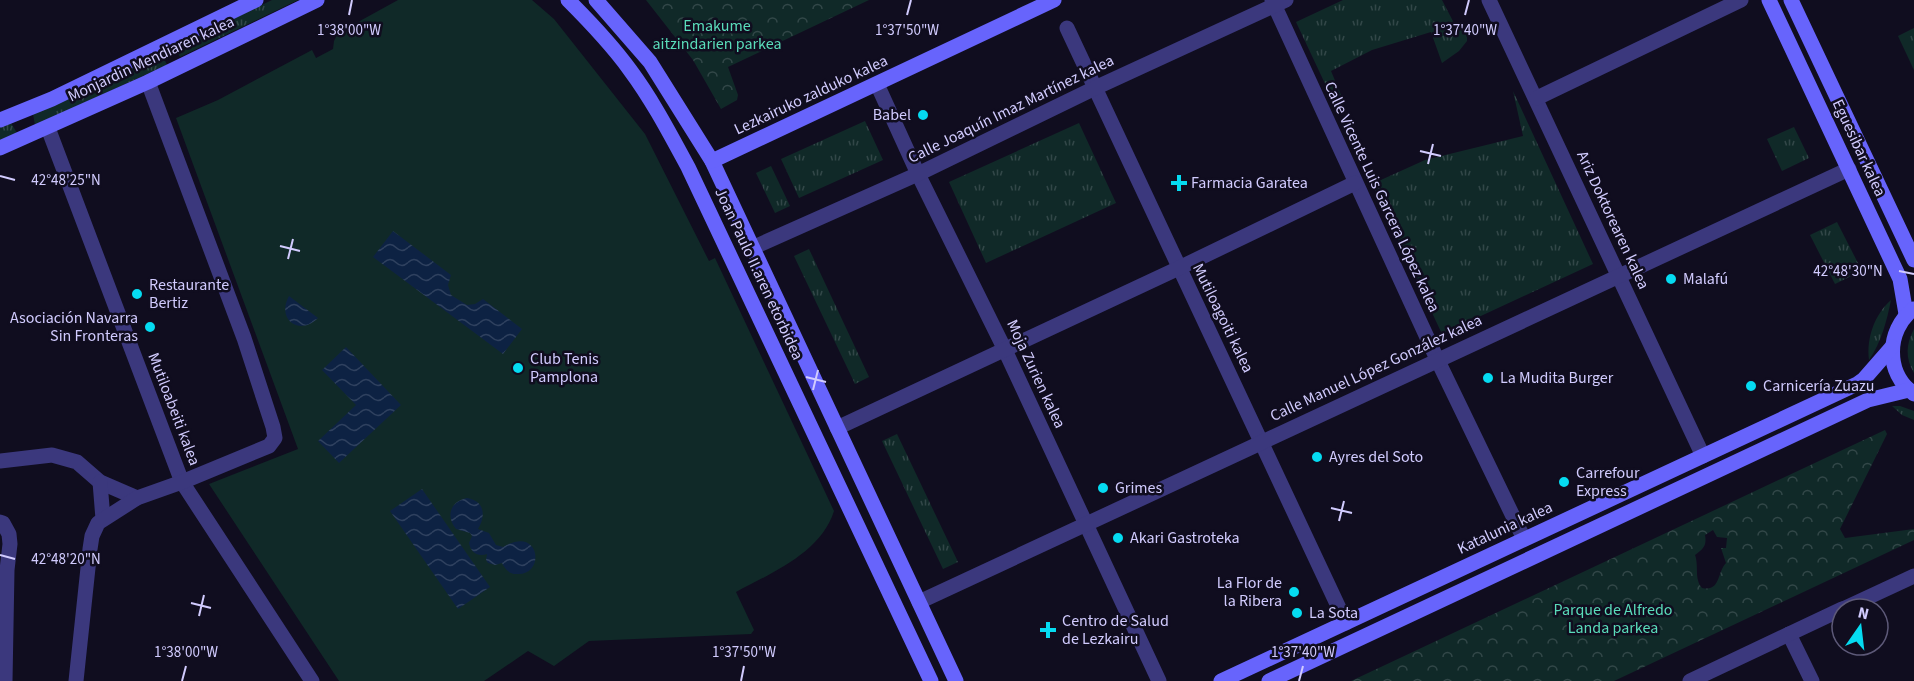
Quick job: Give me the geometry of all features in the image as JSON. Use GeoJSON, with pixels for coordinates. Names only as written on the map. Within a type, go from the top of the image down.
{"type":"FeatureCollection","features":[{"type":"Feature","properties":{"kind":"street","name":"Monjardin Mendiaren kalea"},"geometry":{"type":"LineString","coordinates":[[0,120],[52,99],[256,0]]}},
{"type":"Feature","properties":{"kind":"street","name":"Monjardin Mendiaren kalea"},"geometry":{"type":"LineString","coordinates":[[0,148],[148,82],[316,0]]}},
{"type":"Feature","properties":{"kind":"street","name":"Joan Paulo II.aren etorbidea"},"geometry":{"type":"LineString","coordinates":[[568,0],[630,69],[659,112],[688,167],[931,681]]}},
{"type":"Feature","properties":{"kind":"street","name":"Joan Paulo II.aren etorbidea"},"geometry":{"type":"LineString","coordinates":[[596,0],[650,62],[712,161],[956,681]]}},
{"type":"Feature","properties":{"kind":"street","name":"Lezkairuko zalduko kalea"},"geometry":{"type":"LineString","coordinates":[[712,161],[1054,0]]}},
{"type":"Feature","properties":{"kind":"street","name":"Ariz Doktorearen kalea"},"geometry":{"type":"LineString","coordinates":[[1490,0],[1703,456]]}},
{"type":"Feature","properties":{"kind":"street"},"geometry":{"type":"LineString","coordinates":[[1537,98],[1742,0]]}},
{"type":"Feature","properties":{"kind":"street","name":"Eguesibar kalea"},"geometry":{"type":"LineString","coordinates":[[1769,0],[1900,279],[1910,311]]}},
{"type":"Feature","properties":{"kind":"street","name":"Eguesibar kalea"},"geometry":{"type":"LineString","coordinates":[[1791,0],[1914,260]]}},
{"type":"Feature","properties":{"kind":"street","name":"Calle Joaquín Imaz Martínez kalea"},"geometry":{"type":"LineString","coordinates":[[752,248],[918,174],[1277,2]]}},
{"type":"Feature","properties":{"kind":"street","name":"Calle Vicente Luis Garcera López kalea"},"geometry":{"type":"LineString","coordinates":[[1277,2],[1355,183],[1524,539]]}},
{"type":"Feature","properties":{"kind":"street","name":"Mutiloagoiti kalea"},"geometry":{"type":"LineString","coordinates":[[1067,28],[1346,623]]}},
{"type":"Feature","properties":{"kind":"street"},"geometry":{"type":"LineString","coordinates":[[76,681],[92,536],[98,523],[137,498],[268,446],[275,438],[244,338],[148,82]]}},
{"type":"Feature","properties":{"kind":"street","name":"Moja Zurien kalea"},"geometry":{"type":"LineString","coordinates":[[877,84],[918,174],[1004,348],[1159,681]]}},
{"type":"Feature","properties":{"kind":"street","name":"Mutiloabeiti kalea"},"geometry":{"type":"LineString","coordinates":[[48,128],[182,482],[312,681]]}},
{"type":"Feature","properties":{"kind":"street","name":"Calle Manuel López González kalea"},"geometry":{"type":"LineString","coordinates":[[919,602],[1849,169]]}},
{"type":"Feature","properties":{"kind":"street"},"geometry":{"type":"LineString","coordinates":[[837,428],[1355,183]]}},
{"type":"Feature","properties":{"kind":"street"},"geometry":{"type":"LineString","coordinates":[[1910,311],[1896,329],[1892,347],[1899,378],[1912,392]]}},
{"type":"Feature","properties":{"kind":"street","name":"Katalunia kalea"},"geometry":{"type":"LineString","coordinates":[[1221,681],[1857,384],[1892,347]]}},
{"type":"Feature","properties":{"kind":"street"},"geometry":{"type":"LineString","coordinates":[[1269,681],[1868,400],[1912,392]]}},
{"type":"Feature","properties":{"kind":"street"},"geometry":{"type":"LineString","coordinates":[[0,461],[52,455],[77,462],[100,482],[137,498]]}},
{"type":"Feature","properties":{"kind":"street"},"geometry":{"type":"LineString","coordinates":[[100,482],[103,519]]}},
{"type":"Feature","properties":{"kind":"street"},"geometry":{"type":"LineString","coordinates":[[0,522],[9,534],[10,544],[7,570],[5,681]]}},
{"type":"Feature","properties":{"kind":"street"},"geometry":{"type":"LineString","coordinates":[[1869,597],[1914,576]]}},
{"type":"Feature","properties":{"kind":"street"},"geometry":{"type":"LineString","coordinates":[[1690,681],[1830,615]]}},
{"type":"Feature","properties":{"kind":"street"},"geometry":{"type":"LineString","coordinates":[[1789,634],[1812,681]]}},
{"type":"Feature","properties":{"kind":"green space"},"geometry":{"type":"Polygon","coordinates":[[[272,0],[298,0],[180,57],[175,47],[272,0]]]}},
{"type":"Feature","properties":{"kind":"green space","name":"Club Tenis Pamplona"},"geometry":{"type":"Polygon","coordinates":[[[398,0],[532,0],[554,19],[645,134],[709,261],[715,258],[834,511],[818,539],[807,550],[779,569],[736,592],[754,630],[751,634],[589,641],[554,666],[528,651],[484,681],[339,681],[209,484],[298,449],[176,118],[218,100],[312,50],[316,58],[333,49],[338,33],[398,0]]]}},
{"type":"Feature","properties":{"kind":"green space","name":"Emakume aitzindarien parkea"},"geometry":{"type":"Polygon","coordinates":[[[646,0],[869,0],[728,67],[738,95],[737,100],[721,109],[693,60],[646,0]]]}},
{"type":"Feature","properties":{"kind":"green space"},"geometry":{"type":"Polygon","coordinates":[[[1343,0],[1442,0],[1456,27],[1467,24],[1467,41],[1459,51],[1442,63],[1431,32],[1372,50],[1331,71],[1344,102],[1336,107],[1296,22],[1343,0]]]}},
{"type":"Feature","properties":{"kind":"green space"},"geometry":{"type":"Polygon","coordinates":[[[1914,28],[1914,70],[1898,36],[1914,28]]]}},
{"type":"Feature","properties":{"kind":"green space"},"geometry":{"type":"Polygon","coordinates":[[[162,54],[167,65],[35,125],[33,114],[162,54]]]}},
{"type":"Feature","properties":{"kind":"green space"},"geometry":{"type":"Polygon","coordinates":[[[1513,91],[1593,264],[1442,334],[1372,184],[1425,160],[1523,136],[1513,91]]]}},
{"type":"Feature","properties":{"kind":"green space"},"geometry":{"type":"Polygon","coordinates":[[[865,121],[883,160],[799,198],[781,159],[865,121]]]}},
{"type":"Feature","properties":{"kind":"green space"},"geometry":{"type":"Polygon","coordinates":[[[11,123],[17,133],[0,140],[0,127],[11,123]]]}},
{"type":"Feature","properties":{"kind":"green space"},"geometry":{"type":"Polygon","coordinates":[[[1079,123],[1116,203],[986,263],[949,182],[1079,123]]]}},
{"type":"Feature","properties":{"kind":"green space"},"geometry":{"type":"Polygon","coordinates":[[[1794,127],[1809,158],[1782,171],[1767,139],[1794,127]]]}},
{"type":"Feature","properties":{"kind":"green space"},"geometry":{"type":"Polygon","coordinates":[[[771,166],[790,206],[775,213],[756,173],[771,166]]]}},
{"type":"Feature","properties":{"kind":"green space"},"geometry":{"type":"Polygon","coordinates":[[[1837,222],[1862,271],[1835,284],[1810,235],[1837,222]]]}},
{"type":"Feature","properties":{"kind":"green space"},"geometry":{"type":"Polygon","coordinates":[[[809,249],[869,377],[855,384],[794,256],[809,249]]]}},
{"type":"Feature","properties":{"kind":"green space"},"geometry":{"type":"Polygon","coordinates":[[[1891,300],[1880,339],[1869,360],[1870,335],[1880,312],[1891,300]]]}},
{"type":"Feature","properties":{"kind":"green space"},"geometry":{"type":"Polygon","coordinates":[[[1914,329],[1914,373],[1909,362],[1908,351],[1909,340],[1914,329]]]}},
{"type":"Feature","properties":{"kind":"green space"},"geometry":{"type":"Polygon","coordinates":[[[1892,406],[1914,411],[1914,420],[1902,415],[1892,406]]]}},
{"type":"Feature","properties":{"kind":"green space","name":"Parque de Alfredo Landa parkea"},"geometry":{"type":"Polygon","coordinates":[[[1885,430],[1887,434],[1840,529],[1845,538],[1914,529],[1914,540],[1614,681],[1351,681],[1885,430]],[[1713,530],[1705,535],[1704,547],[1695,555],[1698,581],[1702,588],[1716,584],[1726,563],[1721,548],[1726,548],[1727,538],[1717,537],[1713,530]]]}},
{"type":"Feature","properties":{"kind":"green space"},"geometry":{"type":"Polygon","coordinates":[[[897,434],[958,562],[943,569],[882,441],[897,434]]]}},
{"type":"Feature","properties":{"kind":"water"},"geometry":{"type":"Polygon","coordinates":[[[393,231],[451,275],[448,285],[451,295],[467,305],[475,304],[483,299],[522,329],[503,354],[373,257],[393,231]]]}},
{"type":"Feature","properties":{"kind":"water"},"geometry":{"type":"Polygon","coordinates":[[[289,296],[318,318],[304,326],[292,323],[285,312],[289,296]]]}},
{"type":"Feature","properties":{"kind":"water"},"geometry":{"type":"Polygon","coordinates":[[[346,347],[401,405],[339,463],[318,441],[356,405],[322,370],[346,347]]]}},
{"type":"Feature","properties":{"kind":"water"},"geometry":{"type":"Polygon","coordinates":[[[422,489],[490,587],[458,609],[390,511],[422,489]]]}},
{"type":"Feature","properties":{"kind":"water"},"geometry":{"type":"Polygon","coordinates":[[[467,498],[477,502],[482,510],[482,519],[478,529],[489,533],[496,545],[503,547],[516,542],[525,542],[532,546],[535,561],[532,568],[526,573],[514,574],[508,571],[502,563],[495,565],[488,563],[487,554],[481,555],[473,552],[469,543],[472,536],[470,533],[456,529],[450,514],[457,502],[467,498]]]}},
{"type":"Feature","properties":{"kind":"place","name":"Babel"},"geometry":{"type":"Point","coordinates":[923,115]}},
{"type":"Feature","properties":{"kind":"place","name":"Farmacia Garatea"},"geometry":{"type":"Point","coordinates":[1179,183]}},
{"type":"Feature","properties":{"kind":"place","name":"Malafú"},"geometry":{"type":"Point","coordinates":[1671,279]}},
{"type":"Feature","properties":{"kind":"place","name":"Restaurante Bertiz"},"geometry":{"type":"Point","coordinates":[137,294]}},
{"type":"Feature","properties":{"kind":"place","name":"Asociación Navarra Sin Fronteras"},"geometry":{"type":"Point","coordinates":[150,327]}},
{"type":"Feature","properties":{"kind":"place","name":"Club Tenis Pamplona"},"geometry":{"type":"Point","coordinates":[518,368]}},
{"type":"Feature","properties":{"kind":"place","name":"La Mudita Burger"},"geometry":{"type":"Point","coordinates":[1488,378]}},
{"type":"Feature","properties":{"kind":"place","name":"Carnicería Zuazu"},"geometry":{"type":"Point","coordinates":[1751,386]}},
{"type":"Feature","properties":{"kind":"place","name":"Ayres del Soto"},"geometry":{"type":"Point","coordinates":[1317,457]}},
{"type":"Feature","properties":{"kind":"place","name":"Carrefour Express"},"geometry":{"type":"Point","coordinates":[1564,482]}},
{"type":"Feature","properties":{"kind":"place","name":"Grimes"},"geometry":{"type":"Point","coordinates":[1103,488]}},
{"type":"Feature","properties":{"kind":"place","name":"Akari Gastroteka"},"geometry":{"type":"Point","coordinates":[1118,538]}},
{"type":"Feature","properties":{"kind":"place","name":"La Flor de la Ribera"},"geometry":{"type":"Point","coordinates":[1294,592]}},
{"type":"Feature","properties":{"kind":"place","name":"La Sota"},"geometry":{"type":"Point","coordinates":[1297,613]}},
{"type":"Feature","properties":{"kind":"place","name":"Centro de Salud de Lezkairu"},"geometry":{"type":"Point","coordinates":[1048,630]}}]}
